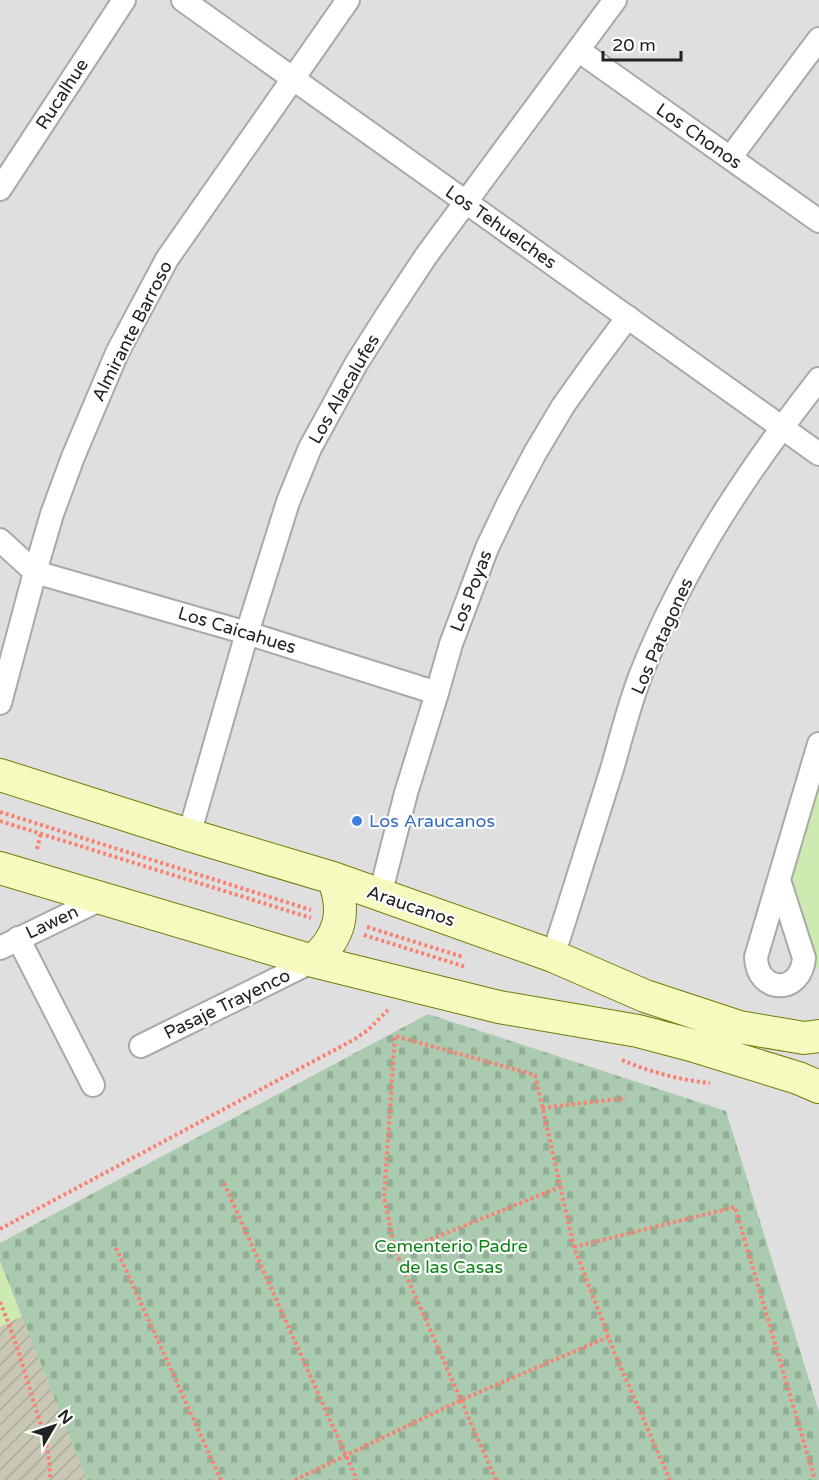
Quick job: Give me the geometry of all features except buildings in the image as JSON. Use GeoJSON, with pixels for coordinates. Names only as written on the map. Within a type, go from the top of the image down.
{"type":"FeatureCollection","features":[{"type":"Feature","properties":{"kind":"main road","name":"Araucanos"},"geometry":{"type":"LineString","coordinates":[[0,775],[333,878],[553,956],[645,996],[739,1027],[804,1038],[819,1036]]}},
{"type":"Feature","properties":{"kind":"main road"},"geometry":{"type":"LineString","coordinates":[[0,868],[313,961],[499,1006],[638,1031],[798,1078],[819,1087]]}},
{"type":"Feature","properties":{"kind":"main road"},"geometry":{"type":"LineString","coordinates":[[313,961],[332,940],[338,922],[340,902],[333,878]]}},
{"type":"Feature","properties":{"kind":"street","name":"Rucalhue"},"geometry":{"type":"LineString","coordinates":[[0,189],[124,0]]}},
{"type":"Feature","properties":{"kind":"street","name":"Los Tehuelches"},"geometry":{"type":"LineString","coordinates":[[183,0],[819,454]]}},
{"type":"Feature","properties":{"kind":"street","name":"Almirante Barroso"},"geometry":{"type":"LineString","coordinates":[[0,704],[52,514],[117,352],[167,259],[348,0]]}},
{"type":"Feature","properties":{"kind":"street","name":"Los Alacalufes"},"geometry":{"type":"LineString","coordinates":[[189,835],[288,502],[310,448],[356,364],[426,256],[615,0]]}},
{"type":"Feature","properties":{"kind":"street"},"geometry":{"type":"LineString","coordinates":[[730,158],[819,39]]}},
{"type":"Feature","properties":{"kind":"street","name":"Los Chonos"},"geometry":{"type":"LineString","coordinates":[[578,50],[819,221]]}},
{"type":"Feature","properties":{"kind":"street","name":"Los Poyas"},"geometry":{"type":"LineString","coordinates":[[380,895],[406,793],[451,644],[487,548],[535,453],[563,406],[628,317]]}},
{"type":"Feature","properties":{"kind":"street","name":"Los Patagones"},"geometry":{"type":"LineString","coordinates":[[553,956],[641,674],[675,599],[734,495],[819,379]]}},
{"type":"Feature","properties":{"kind":"street"},"geometry":{"type":"LineString","coordinates":[[0,540],[35,572]]}},
{"type":"Feature","properties":{"kind":"street","name":"Los Caicahues"},"geometry":{"type":"LineString","coordinates":[[35,572],[248,633],[437,693]]}},
{"type":"Feature","properties":{"kind":"street"},"geometry":{"type":"LineString","coordinates":[[779,880],[819,744]]}},
{"type":"Feature","properties":{"kind":"street","name":"Lawen"},"geometry":{"type":"LineString","coordinates":[[9,943],[103,898]]}},
{"type":"Feature","properties":{"kind":"street"},"geometry":{"type":"LineString","coordinates":[[9,943],[93,1085]]}},
{"type":"Feature","properties":{"kind":"street","name":"Pasaje Trayenco"},"geometry":{"type":"LineString","coordinates":[[141,1046],[313,961]]}},
{"type":"Feature","properties":{"kind":"path"},"geometry":{"type":"LineString","coordinates":[[0,812],[338,922],[472,969]]}},
{"type":"Feature","properties":{"kind":"path"},"geometry":{"type":"LineString","coordinates":[[0,821],[471,960]]}},
{"type":"Feature","properties":{"kind":"path"},"geometry":{"type":"LineString","coordinates":[[0,1229],[355,1039],[368,1030],[389,1009],[403,983]]}},
{"type":"Feature","properties":{"kind":"path"},"geometry":{"type":"LineString","coordinates":[[496,1480],[397,1254],[384,1197],[395,1036],[535,1075],[574,1247],[608,1337],[670,1480]]}},
{"type":"Feature","properties":{"kind":"path"},"geometry":{"type":"LineString","coordinates":[[542,1108],[626,1098]]}},
{"type":"Feature","properties":{"kind":"path"},"geometry":{"type":"LineString","coordinates":[[224,1184],[357,1480]]}},
{"type":"Feature","properties":{"kind":"path"},"geometry":{"type":"LineString","coordinates":[[397,1254],[560,1187]]}},
{"type":"Feature","properties":{"kind":"path"},"geometry":{"type":"LineString","coordinates":[[574,1247],[735,1207],[815,1480]]}},
{"type":"Feature","properties":{"kind":"path"},"geometry":{"type":"LineString","coordinates":[[116,1248],[221,1480]]}},
{"type":"Feature","properties":{"kind":"path"},"geometry":{"type":"LineString","coordinates":[[0,1302],[39,1419],[50,1466],[50,1480]]}},
{"type":"Feature","properties":{"kind":"path"},"geometry":{"type":"LineString","coordinates":[[295,1480],[461,1400],[608,1337]]}},
{"type":"Feature","properties":{"kind":"shaded area"},"geometry":{"type":"Polygon","coordinates":[[[0,0],[819,0],[819,1480],[0,1480],[0,0]]]}},
{"type":"Feature","properties":{"kind":"shaded area"},"geometry":{"type":"Polygon","coordinates":[[[22,1316],[87,1480],[0,1480],[0,1327],[22,1316]]]}},
{"type":"Feature","properties":{"kind":"green space"},"geometry":{"type":"Polygon","coordinates":[[[819,761],[819,968],[814,965],[787,872],[819,761]]]}},
{"type":"Feature","properties":{"kind":"green space","name":"Cementerio Padre de las Casas"},"geometry":{"type":"Polygon","coordinates":[[[428,1014],[726,1111],[819,1412],[819,1480],[87,1480],[0,1261],[0,1243],[428,1014]]]}},
{"type":"Feature","properties":{"kind":"green space"},"geometry":{"type":"Polygon","coordinates":[[[0,1261],[22,1316],[0,1327],[0,1261]]]}},
{"type":"Feature","properties":{"kind":"place","name":"Los Araucanos"},"geometry":{"type":"Point","coordinates":[357,821]}}]}
